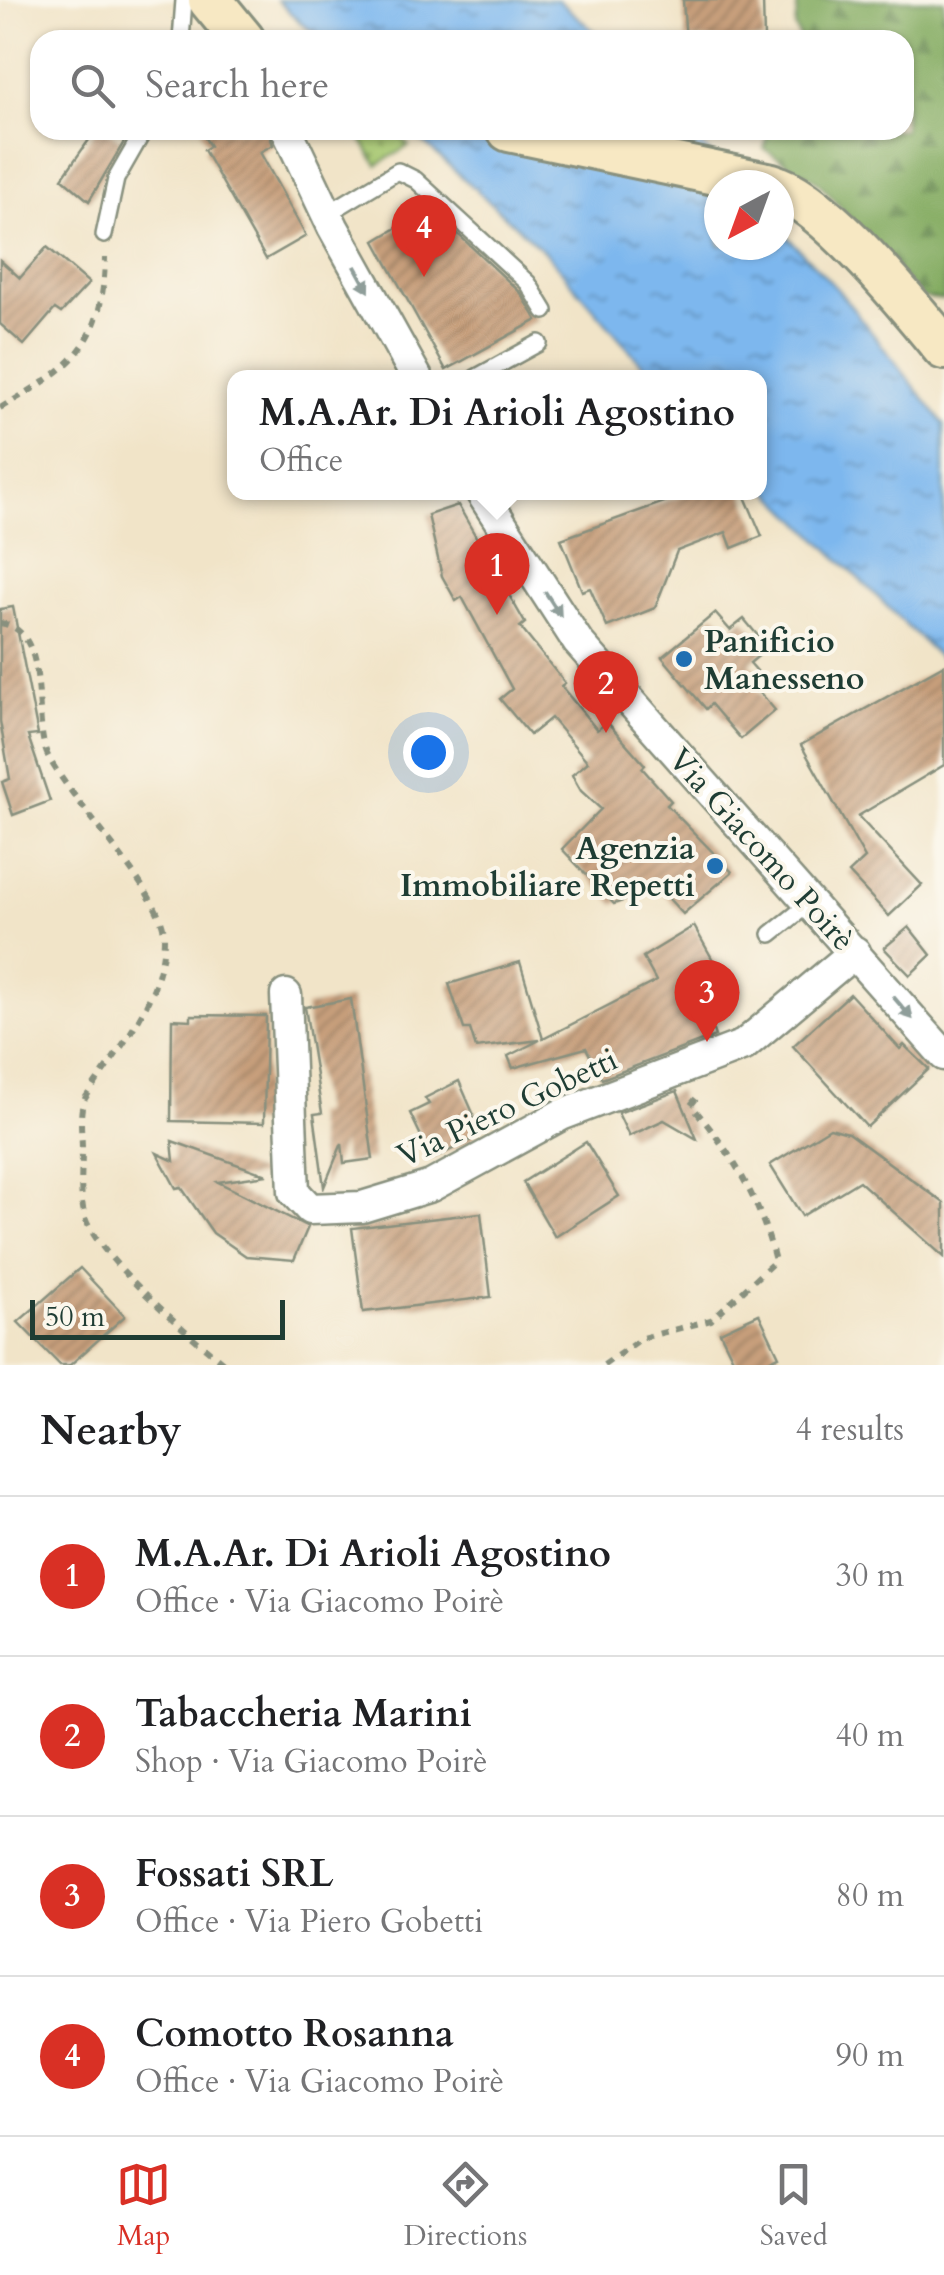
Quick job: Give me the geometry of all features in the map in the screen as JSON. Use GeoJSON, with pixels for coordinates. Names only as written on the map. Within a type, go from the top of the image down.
{"type":"FeatureCollection","features":[{"type":"Feature","properties":{"kind":"main road"},"geometry":{"type":"LineString","coordinates":[[210,0],[235,30]]}},
{"type":"Feature","properties":{"kind":"main road"},"geometry":{"type":"LineString","coordinates":[[557,140],[704,171]]}},
{"type":"Feature","properties":{"kind":"main road"},"geometry":{"type":"LineString","coordinates":[[794,194],[854,248],[944,348]]}},
{"type":"Feature","properties":{"kind":"street"},"geometry":{"type":"LineString","coordinates":[[292,140],[327,214],[413,370]]}},
{"type":"Feature","properties":{"kind":"street","name":"Via Giacomo Poirè"},"geometry":{"type":"LineString","coordinates":[[486,500],[578,642],[944,1055]]}},
{"type":"Feature","properties":{"kind":"street","name":"Via Piero Gobetti"},"geometry":{"type":"LineString","coordinates":[[286,994],[294,1192],[310,1209],[362,1207],[431,1186],[561,1115],[736,1048],[855,952]]}},
{"type":"Feature","properties":{"kind":"lane"},"geometry":{"type":"LineString","coordinates":[[181,30],[184,0]]}},
{"type":"Feature","properties":{"kind":"lane"},"geometry":{"type":"LineString","coordinates":[[104,235],[116,179],[138,140]]}},
{"type":"Feature","properties":{"kind":"lane"},"geometry":{"type":"LineString","coordinates":[[327,214],[398,171],[416,180],[528,283],[545,311]]}},
{"type":"Feature","properties":{"kind":"lane"},"geometry":{"type":"LineString","coordinates":[[489,370],[539,343]]}},
{"type":"Feature","properties":{"kind":"lane"},"geometry":{"type":"LineString","coordinates":[[771,934],[810,903]]}},
{"type":"Feature","properties":{"kind":"path"},"geometry":{"type":"LineString","coordinates":[[0,408],[63,372],[88,341],[102,304],[104,235]]}},
{"type":"Feature","properties":{"kind":"path"},"geometry":{"type":"LineString","coordinates":[[0,623],[12,625],[27,639],[46,752],[147,894],[164,932],[154,982],[139,1022],[82,1102],[85,1219],[118,1262],[190,1336],[226,1365]]}},
{"type":"Feature","properties":{"kind":"path"},"geometry":{"type":"LineString","coordinates":[[604,1365],[642,1338],[711,1320],[775,1260],[765,1219],[738,1164],[691,1104],[736,1048]]}},
{"type":"Feature","properties":{"kind":"green space"},"geometry":{"type":"Polygon","coordinates":[[[798,0],[944,0],[944,300],[921,297],[818,182],[764,149],[766,140],[914,140],[914,30],[795,27],[798,0]]]}},
{"type":"Feature","properties":{"kind":"green space"},"geometry":{"type":"Polygon","coordinates":[[[361,140],[404,140],[409,146],[377,165],[361,140]]]}},
{"type":"Feature","properties":{"kind":"water"},"geometry":{"type":"Polygon","coordinates":[[[277,0],[558,0],[592,30],[311,30],[277,0]]]}},
{"type":"Feature","properties":{"kind":"water"},"geometry":{"type":"Polygon","coordinates":[[[421,140],[697,140],[725,170],[704,170],[704,260],[794,260],[794,244],[838,290],[944,424],[944,662],[767,489],[767,370],[647,370],[547,254],[421,140]]]}},
{"type":"Feature","properties":{"kind":"building"},"geometry":{"type":"Polygon","coordinates":[[[683,0],[763,0],[764,30],[685,30],[683,0]]]}},
{"type":"Feature","properties":{"kind":"building"},"geometry":{"type":"Polygon","coordinates":[[[89,140],[124,142],[89,201],[62,178],[89,140]]]}},
{"type":"Feature","properties":{"kind":"building"},"geometry":{"type":"Polygon","coordinates":[[[206,140],[271,140],[273,145],[260,152],[306,236],[266,259],[204,150],[210,146],[206,140]]]}},
{"type":"Feature","properties":{"kind":"building"},"geometry":{"type":"Polygon","coordinates":[[[430,208],[521,293],[537,320],[446,370],[375,241],[430,208]]]}},
{"type":"Feature","properties":{"kind":"building"},"geometry":{"type":"Polygon","coordinates":[[[47,247],[89,283],[61,313],[55,309],[24,345],[0,324],[0,260],[20,278],[47,247]]]}},
{"type":"Feature","properties":{"kind":"building"},"geometry":{"type":"Polygon","coordinates":[[[670,500],[746,500],[762,536],[732,548],[726,532],[677,551],[655,608],[607,627],[590,588],[582,591],[561,539],[670,500]]]}},
{"type":"Feature","properties":{"kind":"building"},"geometry":{"type":"Polygon","coordinates":[[[458,505],[525,623],[520,627],[565,683],[561,686],[597,730],[607,722],[645,765],[642,768],[671,801],[667,805],[732,872],[683,914],[659,888],[614,904],[562,849],[601,809],[581,791],[572,775],[588,762],[551,718],[530,735],[500,699],[512,689],[462,597],[456,601],[442,576],[428,515],[458,505]]]}},
{"type":"Feature","properties":{"kind":"building"},"geometry":{"type":"Polygon","coordinates":[[[13,607],[38,735],[28,736],[50,801],[13,815],[2,782],[10,779],[0,721],[0,609],[13,607]]]}},
{"type":"Feature","properties":{"kind":"building"},"geometry":{"type":"Polygon","coordinates":[[[715,613],[730,630],[744,619],[768,648],[750,663],[757,671],[748,679],[775,710],[741,739],[711,704],[706,709],[662,657],[715,613]]]}},
{"type":"Feature","properties":{"kind":"building"},"geometry":{"type":"Polygon","coordinates":[[[944,665],[944,765],[858,816],[922,885],[889,916],[849,873],[865,858],[801,745],[944,665]]]}},
{"type":"Feature","properties":{"kind":"building"},"geometry":{"type":"Polygon","coordinates":[[[694,926],[733,996],[707,1014],[715,1036],[602,1079],[586,1048],[513,1068],[508,1056],[540,1040],[476,1048],[470,1029],[464,1029],[449,984],[520,962],[543,1039],[656,981],[643,957],[694,926]]]}},
{"type":"Feature","properties":{"kind":"building"},"geometry":{"type":"Polygon","coordinates":[[[909,927],[931,955],[910,975],[884,948],[909,927]]]}},
{"type":"Feature","properties":{"kind":"building"},"geometry":{"type":"Polygon","coordinates":[[[850,994],[900,1049],[904,1045],[929,1069],[867,1127],[793,1046],[850,994]]]}},
{"type":"Feature","properties":{"kind":"building"},"geometry":{"type":"Polygon","coordinates":[[[351,999],[373,1159],[344,1163],[342,1143],[324,1187],[314,1114],[322,1113],[305,1007],[351,999]]]}},
{"type":"Feature","properties":{"kind":"building"},"geometry":{"type":"Polygon","coordinates":[[[191,1015],[266,1016],[264,1123],[171,1121],[172,1019],[191,1020],[191,1015]]]}},
{"type":"Feature","properties":{"kind":"building"},"geometry":{"type":"Polygon","coordinates":[[[459,1081],[473,1113],[475,1138],[432,1159],[410,1113],[429,1104],[425,1098],[459,1081]]]}},
{"type":"Feature","properties":{"kind":"building"},"geometry":{"type":"Polygon","coordinates":[[[677,1091],[697,1139],[664,1120],[629,1136],[618,1113],[677,1091]]]}},
{"type":"Feature","properties":{"kind":"building"},"geometry":{"type":"Polygon","coordinates":[[[830,1128],[848,1133],[944,1203],[944,1257],[859,1181],[802,1216],[770,1165],[830,1128]]]}},
{"type":"Feature","properties":{"kind":"building"},"geometry":{"type":"Polygon","coordinates":[[[172,1141],[267,1175],[218,1182],[308,1227],[294,1260],[246,1256],[213,1233],[181,1187],[176,1188],[157,1153],[174,1161],[172,1141]]]}},
{"type":"Feature","properties":{"kind":"building"},"geometry":{"type":"Polygon","coordinates":[[[586,1142],[619,1196],[555,1237],[523,1182],[586,1142]]]}},
{"type":"Feature","properties":{"kind":"building"},"geometry":{"type":"Polygon","coordinates":[[[481,1213],[491,1297],[363,1312],[352,1228],[481,1213]]]}},
{"type":"Feature","properties":{"kind":"building"},"geometry":{"type":"Polygon","coordinates":[[[80,1268],[125,1316],[70,1365],[60,1365],[18,1322],[80,1268]]]}},
{"type":"Feature","properties":{"kind":"building"},"geometry":{"type":"Polygon","coordinates":[[[759,1314],[779,1356],[760,1365],[736,1365],[720,1332],[759,1314]]]}},
{"type":"Feature","properties":{"kind":"place","name":"Comotto Rosanna"},"geometry":{"type":"Point","coordinates":[424,277]}},
{"type":"Feature","properties":{"kind":"place","name":"M.A.Ar. Di Arioli Agostino"},"geometry":{"type":"Point","coordinates":[497,615]}},
{"type":"Feature","properties":{"kind":"place","name":"Panificio Manesseno"},"geometry":{"type":"Point","coordinates":[684,659]}},
{"type":"Feature","properties":{"kind":"place","name":"Tabaccheria Marini"},"geometry":{"type":"Point","coordinates":[606,733]}},
{"type":"Feature","properties":{"kind":"place","name":"Agenzia Immobiliare Repetti"},"geometry":{"type":"Point","coordinates":[715,866]}},
{"type":"Feature","properties":{"kind":"place","name":"Fossati SRL"},"geometry":{"type":"Point","coordinates":[707,1042]}}]}
